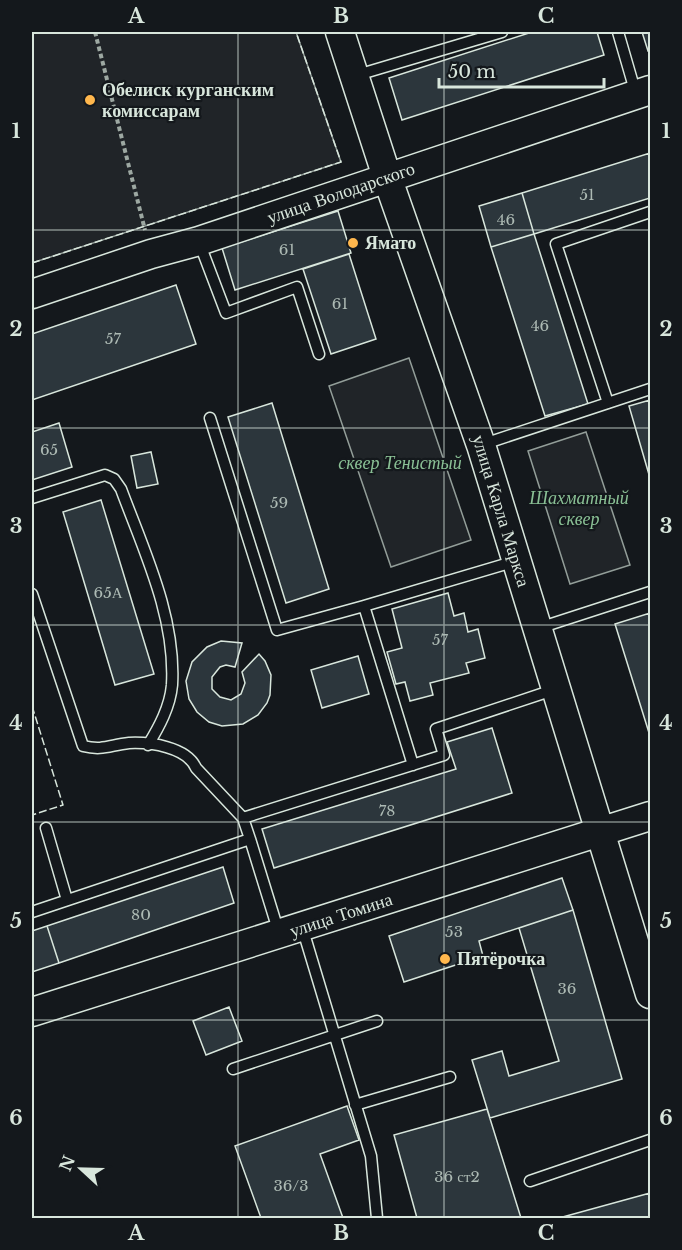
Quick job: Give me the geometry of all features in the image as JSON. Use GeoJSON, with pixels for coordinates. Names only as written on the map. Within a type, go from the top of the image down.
{"type":"FeatureCollection","features":[{"type":"Feature","properties":{"kind":"street","name":"улица Карла Маркса"},"geometry":{"type":"LineString","coordinates":[[340,32],[387,177],[481,445],[651,994]]}},
{"type":"Feature","properties":{"kind":"street","name":"улица Володарского"},"geometry":{"type":"LineString","coordinates":[[32,294],[151,254],[199,241],[644,92]]}},
{"type":"Feature","properties":{"kind":"street","name":"улица Томина"},"geometry":{"type":"LineString","coordinates":[[32,1012],[651,816]]}},
{"type":"Feature","properties":{"kind":"lane"},"geometry":{"type":"LineString","coordinates":[[354,76],[502,32]]}},
{"type":"Feature","properties":{"kind":"lane"},"geometry":{"type":"LineString","coordinates":[[618,32],[644,92]]}},
{"type":"Feature","properties":{"kind":"lane"},"geometry":{"type":"LineString","coordinates":[[608,403],[556,244],[651,212]]}},
{"type":"Feature","properties":{"kind":"lane"},"geometry":{"type":"LineString","coordinates":[[199,241],[226,313],[297,287],[319,354]]}},
{"type":"Feature","properties":{"kind":"lane"},"geometry":{"type":"LineString","coordinates":[[481,445],[651,390]]}},
{"type":"Feature","properties":{"kind":"lane"},"geometry":{"type":"LineString","coordinates":[[210,418],[277,630],[516,560]]}},
{"type":"Feature","properties":{"kind":"lane"},"geometry":{"type":"LineString","coordinates":[[32,498],[105,475],[114,479],[121,489],[161,598],[170,650],[172,686],[162,721],[148,745]]}},
{"type":"Feature","properties":{"kind":"lane"},"geometry":{"type":"LineString","coordinates":[[537,628],[651,592]]}},
{"type":"Feature","properties":{"kind":"lane"},"geometry":{"type":"LineString","coordinates":[[32,594],[83,746],[96,750],[130,743],[171,747],[193,760],[196,768],[243,818],[334,1034],[370,1156],[377,1218]]}},
{"type":"Feature","properties":{"kind":"lane"},"geometry":{"type":"LineString","coordinates":[[364,606],[413,765]]}},
{"type":"Feature","properties":{"kind":"lane"},"geometry":{"type":"LineString","coordinates":[[243,818],[444,755],[436,729],[556,689]]}},
{"type":"Feature","properties":{"kind":"lane"},"geometry":{"type":"LineString","coordinates":[[46,828],[67,900]]}},
{"type":"Feature","properties":{"kind":"lane"},"geometry":{"type":"LineString","coordinates":[[32,912],[250,839]]}},
{"type":"Feature","properties":{"kind":"lane"},"geometry":{"type":"LineString","coordinates":[[233,1069],[377,1021]]}},
{"type":"Feature","properties":{"kind":"lane"},"geometry":{"type":"LineString","coordinates":[[355,1105],[450,1077]]}},
{"type":"Feature","properties":{"kind":"lane"},"geometry":{"type":"LineString","coordinates":[[530,1181],[651,1140]]}},
{"type":"Feature","properties":{"kind":"path"},"geometry":{"type":"LineString","coordinates":[[95,32],[151,254]]}},
{"type":"Feature","properties":{"kind":"green space"},"geometry":{"type":"Polygon","coordinates":[[[32,32],[296,32],[341,162],[32,263],[32,32]]]}},
{"type":"Feature","properties":{"kind":"green space","name":"сквер Тенистый"},"geometry":{"type":"Polygon","coordinates":[[[409,358],[471,540],[391,567],[329,386],[409,358]]]}},
{"type":"Feature","properties":{"kind":"green space","name":"Шахматный сквер"},"geometry":{"type":"Polygon","coordinates":[[[586,432],[630,565],[570,584],[528,451],[586,432]]]}},
{"type":"Feature","properties":{"kind":"building"},"geometry":{"type":"Polygon","coordinates":[[[532,32],[597,32],[604,55],[402,120],[389,78],[532,32]]]}},
{"type":"Feature","properties":{"kind":"building"},"geometry":{"type":"Polygon","coordinates":[[[642,32],[650,32],[650,50],[648,51],[642,32]]]}},
{"type":"Feature","properties":{"kind":"building"},"geometry":{"type":"Polygon","coordinates":[[[650,153],[650,198],[534,234],[522,193],[650,153]]]}},
{"type":"Feature","properties":{"kind":"building"},"geometry":{"type":"Polygon","coordinates":[[[522,193],[534,234],[491,247],[479,206],[522,193]]]}},
{"type":"Feature","properties":{"kind":"building"},"geometry":{"type":"Polygon","coordinates":[[[338,211],[351,253],[235,290],[222,248],[338,211]]]}},
{"type":"Feature","properties":{"kind":"building"},"geometry":{"type":"Polygon","coordinates":[[[534,234],[588,404],[545,416],[491,247],[534,234]]]}},
{"type":"Feature","properties":{"kind":"building"},"geometry":{"type":"Polygon","coordinates":[[[349,254],[376,339],[331,354],[303,269],[349,254]]]}},
{"type":"Feature","properties":{"kind":"building"},"geometry":{"type":"Polygon","coordinates":[[[176,285],[196,344],[32,400],[32,334],[176,285]]]}},
{"type":"Feature","properties":{"kind":"building"},"geometry":{"type":"Polygon","coordinates":[[[650,400],[650,478],[629,406],[650,400]]]}},
{"type":"Feature","properties":{"kind":"building"},"geometry":{"type":"Polygon","coordinates":[[[272,403],[329,589],[286,603],[228,417],[272,403]]]}},
{"type":"Feature","properties":{"kind":"building"},"geometry":{"type":"Polygon","coordinates":[[[59,423],[72,467],[32,480],[32,432],[59,423]]]}},
{"type":"Feature","properties":{"kind":"building"},"geometry":{"type":"Polygon","coordinates":[[[151,452],[158,484],[137,488],[131,456],[151,452]]]}},
{"type":"Feature","properties":{"kind":"building"},"geometry":{"type":"Polygon","coordinates":[[[101,500],[154,674],[115,685],[63,512],[101,500]]]}},
{"type":"Feature","properties":{"kind":"building"},"geometry":{"type":"Polygon","coordinates":[[[448,593],[454,616],[464,613],[468,632],[478,629],[485,658],[466,663],[469,673],[430,683],[433,695],[410,701],[405,682],[396,684],[387,652],[402,648],[392,609],[448,593]]]}},
{"type":"Feature","properties":{"kind":"building"},"geometry":{"type":"Polygon","coordinates":[[[650,613],[650,736],[615,624],[650,613]]]}},
{"type":"Feature","properties":{"kind":"building"},"geometry":{"type":"Polygon","coordinates":[[[221,641],[242,643],[235,667],[226,665],[220,667],[212,677],[212,689],[220,697],[231,700],[241,694],[245,683],[242,672],[259,654],[271,675],[270,695],[267,703],[258,715],[243,724],[222,726],[209,722],[197,712],[189,699],[186,681],[192,662],[207,647],[221,641]]]}},
{"type":"Feature","properties":{"kind":"building"},"geometry":{"type":"Polygon","coordinates":[[[358,656],[369,694],[322,708],[311,670],[358,656]]]}},
{"type":"Feature","properties":{"kind":"building"},"geometry":{"type":"Polygon","coordinates":[[[492,728],[512,793],[274,868],[262,829],[456,769],[447,742],[492,728]]]}},
{"type":"Feature","properties":{"kind":"building"},"geometry":{"type":"Polygon","coordinates":[[[223,867],[234,903],[59,963],[47,926],[223,867]]]}},
{"type":"Feature","properties":{"kind":"building"},"geometry":{"type":"Polygon","coordinates":[[[562,878],[573,910],[479,941],[483,956],[404,982],[389,936],[562,878]]]}},
{"type":"Feature","properties":{"kind":"building"},"geometry":{"type":"Polygon","coordinates":[[[573,910],[622,1079],[490,1118],[472,1060],[502,1051],[509,1076],[559,1061],[519,928],[573,910]]]}},
{"type":"Feature","properties":{"kind":"building"},"geometry":{"type":"Polygon","coordinates":[[[47,926],[59,963],[32,972],[32,931],[47,926]]]}},
{"type":"Feature","properties":{"kind":"building"},"geometry":{"type":"Polygon","coordinates":[[[229,1007],[242,1041],[206,1055],[193,1021],[229,1007]]]}},
{"type":"Feature","properties":{"kind":"building"},"geometry":{"type":"Polygon","coordinates":[[[347,1106],[359,1140],[320,1154],[343,1218],[261,1218],[235,1146],[347,1106]]]}},
{"type":"Feature","properties":{"kind":"building"},"geometry":{"type":"Polygon","coordinates":[[[487,1109],[521,1218],[417,1218],[394,1135],[487,1109]]]}},
{"type":"Feature","properties":{"kind":"building"},"geometry":{"type":"Polygon","coordinates":[[[650,1193],[650,1218],[559,1218],[650,1193]]]}},
{"type":"Feature","properties":{"kind":"fence"},"geometry":{"type":"LineString","coordinates":[[32,263],[341,162],[296,32]]}},
{"type":"Feature","properties":{"kind":"fence"},"geometry":{"type":"LineString","coordinates":[[32,706],[63,805],[32,815]]}},
{"type":"Feature","properties":{"kind":"place","name":"Обелиск курганским комиссарам"},"geometry":{"type":"Point","coordinates":[90,100]}},
{"type":"Feature","properties":{"kind":"place","name":"Ямато"},"geometry":{"type":"Point","coordinates":[353,243]}},
{"type":"Feature","properties":{"kind":"place","name":"Пятёрочка"},"geometry":{"type":"Point","coordinates":[445,959]}}]}
